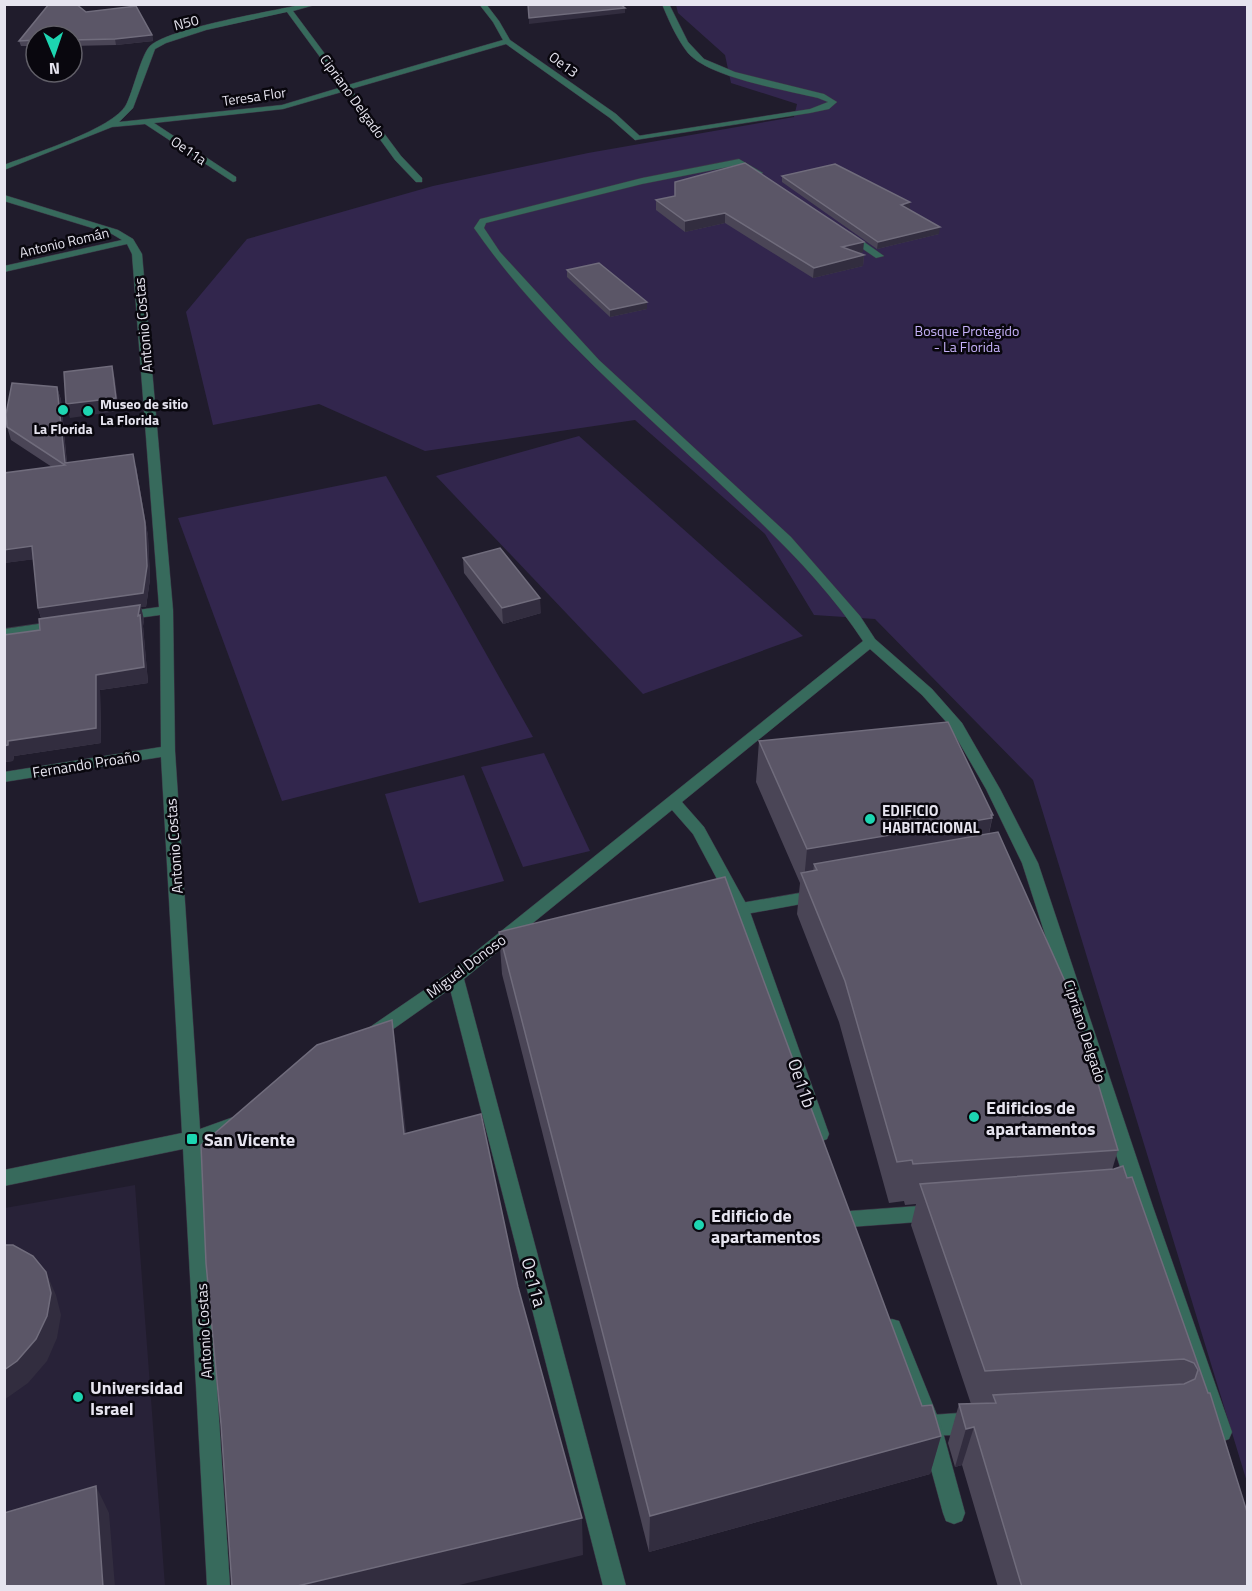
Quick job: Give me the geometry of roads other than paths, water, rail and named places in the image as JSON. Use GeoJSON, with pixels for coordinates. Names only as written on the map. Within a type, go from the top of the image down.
{"type":"FeatureCollection","features":[{"type":"Feature","properties":{"kind":"street","name":"N50"},"geometry":{"type":"LineString","coordinates":[[111,125],[129,108],[153,48],[158,44],[195,32],[315,4]]}},
{"type":"Feature","properties":{"kind":"street","name":"Oe13"},"geometry":{"type":"LineString","coordinates":[[482,4],[496,21],[507,41],[613,116],[638,138],[810,111],[826,107],[833,102],[821,96],[723,70],[694,56],[679,34],[665,4]]}},
{"type":"Feature","properties":{"kind":"street","name":"Cipriano Delgado"},"geometry":{"type":"LineString","coordinates":[[289,10],[398,158],[418,180]]}},
{"type":"Feature","properties":{"kind":"street","name":"Teresa Flor"},"geometry":{"type":"LineString","coordinates":[[8,166],[111,125],[283,107],[507,41]]}},
{"type":"Feature","properties":{"kind":"street","name":"Oe11a"},"geometry":{"type":"LineString","coordinates":[[146,121],[233,180]]}},
{"type":"Feature","properties":{"kind":"street"},"geometry":{"type":"LineString","coordinates":[[4,157],[8,166]]}},
{"type":"Feature","properties":{"kind":"street","name":"Cipriano Delgado"},"geometry":{"type":"LineString","coordinates":[[771,182],[739,162],[631,184],[483,221],[480,228],[497,254],[595,363],[787,540],[855,619],[870,642],[927,692],[955,723],[993,789],[1030,863],[1143,1207],[1216,1412],[1224,1444]]}},
{"type":"Feature","properties":{"kind":"street"},"geometry":{"type":"LineString","coordinates":[[4,198],[115,232],[130,241]]}},
{"type":"Feature","properties":{"kind":"street"},"geometry":{"type":"LineString","coordinates":[[840,229],[879,256]]}},
{"type":"Feature","properties":{"kind":"street","name":"Antonio Román"},"geometry":{"type":"LineString","coordinates":[[4,269],[130,241]]}},
{"type":"Feature","properties":{"kind":"street","name":"Antonio Costas"},"geometry":{"type":"LineString","coordinates":[[130,241],[137,254],[166,610],[168,751],[219,1587]]}},
{"type":"Feature","properties":{"kind":"street"},"geometry":{"type":"LineString","coordinates":[[110,618],[166,610]]}},
{"type":"Feature","properties":{"kind":"street"},"geometry":{"type":"LineString","coordinates":[[4,633],[75,623]]}},
{"type":"Feature","properties":{"kind":"street","name":"Miguel Donoso"},"geometry":{"type":"LineString","coordinates":[[358,1044],[455,977],[870,642]]}},
{"type":"Feature","properties":{"kind":"street","name":"Fernando Proaño"},"geometry":{"type":"LineString","coordinates":[[4,777],[168,751]]}},
{"type":"Feature","properties":{"kind":"street","name":"Oe11b"},"geometry":{"type":"LineString","coordinates":[[673,802],[699,831],[741,909],[827,1153]]}},
{"type":"Feature","properties":{"kind":"street"},"geometry":{"type":"LineString","coordinates":[[741,909],[833,894]]}},
{"type":"Feature","properties":{"kind":"street","name":"Oe11a"},"geometry":{"type":"LineString","coordinates":[[455,977],[614,1587]]}},
{"type":"Feature","properties":{"kind":"street"},"geometry":{"type":"LineString","coordinates":[[4,1178],[192,1138],[251,1119]]}},
{"type":"Feature","properties":{"kind":"street"},"geometry":{"type":"LineString","coordinates":[[842,1197],[858,1241]]}},
{"type":"Feature","properties":{"kind":"street"},"geometry":{"type":"LineString","coordinates":[[850,1220],[945,1212]]}},
{"type":"Feature","properties":{"kind":"street"},"geometry":{"type":"LineString","coordinates":[[884,1306],[930,1425],[954,1513]]}},
{"type":"Feature","properties":{"kind":"street"},"geometry":{"type":"LineString","coordinates":[[930,1425],[1001,1420]]}},
{"type":"Feature","properties":{"kind":"place","name":"La Florida"},"geometry":{"type":"Point","coordinates":[63,410]}},
{"type":"Feature","properties":{"kind":"place","name":"Museo de sitio La Florida"},"geometry":{"type":"Point","coordinates":[88,411]}},
{"type":"Feature","properties":{"kind":"place","name":"EDIFICIO HABITACIONAL"},"geometry":{"type":"Point","coordinates":[870,819]}},
{"type":"Feature","properties":{"kind":"place","name":"Edificios de apartamentos"},"geometry":{"type":"Point","coordinates":[974,1117]}},
{"type":"Feature","properties":{"kind":"place","name":"San Vicente"},"geometry":{"type":"Point","coordinates":[192,1139]}},
{"type":"Feature","properties":{"kind":"place","name":"Edificio de apartamentos"},"geometry":{"type":"Point","coordinates":[699,1225]}},
{"type":"Feature","properties":{"kind":"place","name":"Universidad Israel"},"geometry":{"type":"Point","coordinates":[78,1397]}},
{"type":"Feature","properties":{"kind":"park label","name":"Bosque Protegido - La Florida"},"geometry":{"type":"Point","coordinates":[967,338]}}]}
